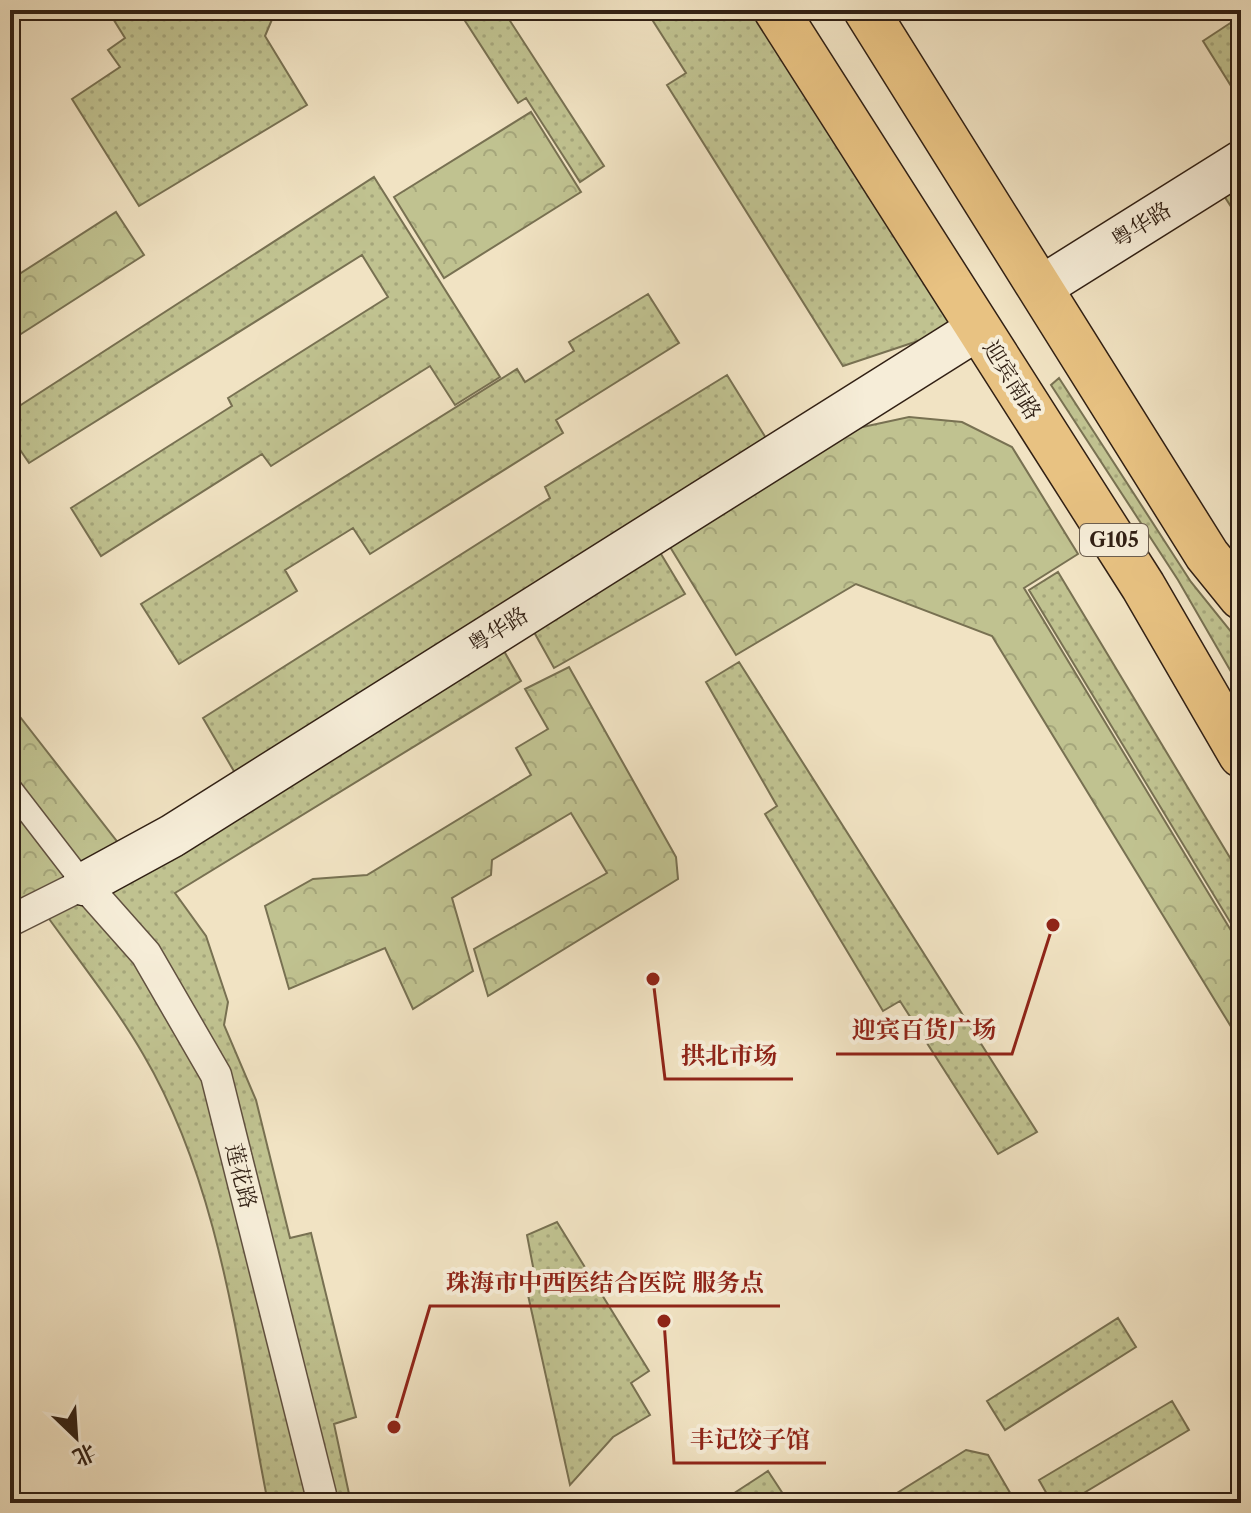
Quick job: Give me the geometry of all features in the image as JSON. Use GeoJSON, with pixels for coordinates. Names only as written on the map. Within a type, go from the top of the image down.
{"type":"FeatureCollection","features":[{"type":"Feature","properties":{"kind":"highway","name":"迎宾南路"},"geometry":{"type":"LineString","coordinates":[[776,10],[1143,586],[1241,755]]}},
{"type":"Feature","properties":{"kind":"highway"},"geometry":{"type":"LineString","coordinates":[[866,10],[1207,555],[1241,597]]}},
{"type":"Feature","properties":{"kind":"main road","name":"粤华路"},"geometry":{"type":"LineString","coordinates":[[1040,288],[1241,162]]}},
{"type":"Feature","properties":{"kind":"main road","name":"粤华路"},"geometry":{"type":"LineString","coordinates":[[84,884],[172,836],[979,328]]}},
{"type":"Feature","properties":{"kind":"street"},"geometry":{"type":"LineString","coordinates":[[10,788],[84,884]]}},
{"type":"Feature","properties":{"kind":"street","name":"粤华路"},"geometry":{"type":"LineString","coordinates":[[10,921],[84,884]]}},
{"type":"Feature","properties":{"kind":"street","name":"莲花路"},"geometry":{"type":"LineString","coordinates":[[84,884],[146,954],[216,1075],[323,1503]]}},
{"type":"Feature","properties":{"kind":"green space"},"geometry":{"type":"Polygon","coordinates":[[[123,10],[276,10],[265,36],[307,105],[139,206],[72,99],[120,67],[108,50],[125,38],[112,17],[123,10]]]}},
{"type":"Feature","properties":{"kind":"green space"},"geometry":{"type":"Polygon","coordinates":[[[458,10],[503,10],[604,166],[580,182],[526,98],[518,103],[458,10]]]}},
{"type":"Feature","properties":{"kind":"green space"},"geometry":{"type":"Polygon","coordinates":[[[646,10],[766,10],[950,303],[951,330],[843,366],[667,85],[686,73],[646,10]]]}},
{"type":"Feature","properties":{"kind":"green space"},"geometry":{"type":"Polygon","coordinates":[[[1241,16],[1241,102],[1203,41],[1241,16]]]}},
{"type":"Feature","properties":{"kind":"green space"},"geometry":{"type":"Polygon","coordinates":[[[531,112],[581,192],[444,278],[394,197],[531,112]]]}},
{"type":"Feature","properties":{"kind":"green space"},"geometry":{"type":"Polygon","coordinates":[[[1241,170],[1241,222],[1217,185],[1241,170]]]}},
{"type":"Feature","properties":{"kind":"green space"},"geometry":{"type":"Polygon","coordinates":[[[374,177],[500,377],[455,405],[430,366],[271,466],[262,454],[101,556],[71,508],[232,406],[228,398],[388,297],[362,255],[29,463],[10,435],[10,412],[374,177]]]}},
{"type":"Feature","properties":{"kind":"green space"},"geometry":{"type":"Polygon","coordinates":[[[116,212],[144,255],[10,341],[10,280],[116,212]]]}},
{"type":"Feature","properties":{"kind":"green space"},"geometry":{"type":"Polygon","coordinates":[[[648,294],[679,343],[556,420],[563,433],[370,554],[353,528],[285,570],[297,591],[179,664],[141,604],[517,369],[525,382],[574,351],[569,342],[648,294]]]}},
{"type":"Feature","properties":{"kind":"green space"},"geometry":{"type":"Polygon","coordinates":[[[727,375],[774,451],[242,785],[203,718],[550,498],[545,487],[727,375]]]}},
{"type":"Feature","properties":{"kind":"green space"},"geometry":{"type":"Polygon","coordinates":[[[1059,378],[1191,582],[1241,644],[1241,689],[1178,580],[1051,385],[1059,378]]]}},
{"type":"Feature","properties":{"kind":"green space"},"geometry":{"type":"Polygon","coordinates":[[[909,417],[962,422],[1012,447],[1078,554],[1024,588],[1241,947],[1241,1043],[992,636],[856,584],[736,655],[664,537],[835,433],[909,417]]]}},
{"type":"Feature","properties":{"kind":"green space"},"geometry":{"type":"Polygon","coordinates":[[[655,544],[685,594],[554,668],[529,623],[655,544]]]}},
{"type":"Feature","properties":{"kind":"green space"},"geometry":{"type":"Polygon","coordinates":[[[1058,572],[1241,876],[1241,940],[1029,590],[1058,572]]]}},
{"type":"Feature","properties":{"kind":"green space"},"geometry":{"type":"Polygon","coordinates":[[[496,637],[521,681],[175,893],[206,936],[228,1002],[224,1025],[256,1100],[290,1238],[311,1233],[356,1417],[334,1424],[351,1503],[268,1503],[224,1272],[192,1160],[170,1106],[132,1035],[42,909],[496,637]]]}},
{"type":"Feature","properties":{"kind":"green space"},"geometry":{"type":"Polygon","coordinates":[[[739,662],[1037,1132],[998,1154],[900,1001],[883,1011],[765,814],[777,806],[706,682],[739,662]]]}},
{"type":"Feature","properties":{"kind":"green space"},"geometry":{"type":"Polygon","coordinates":[[[569,667],[676,857],[678,879],[488,996],[474,949],[607,873],[571,813],[492,860],[491,875],[452,898],[473,971],[413,1009],[385,948],[289,989],[265,906],[313,879],[367,875],[531,775],[516,748],[548,729],[525,689],[569,667]]]}},
{"type":"Feature","properties":{"kind":"green space"},"geometry":{"type":"Polygon","coordinates":[[[10,704],[126,853],[10,915],[10,704]]]}},
{"type":"Feature","properties":{"kind":"green space"},"geometry":{"type":"Polygon","coordinates":[[[557,1222],[649,1371],[631,1383],[650,1415],[613,1437],[570,1485],[528,1295],[535,1277],[527,1235],[557,1222]]]}},
{"type":"Feature","properties":{"kind":"green space"},"geometry":{"type":"Polygon","coordinates":[[[1118,1318],[1136,1347],[1005,1430],[987,1401],[1118,1318]]]}},
{"type":"Feature","properties":{"kind":"green space"},"geometry":{"type":"Polygon","coordinates":[[[1172,1401],[1189,1430],[1067,1503],[1052,1503],[1039,1480],[1172,1401]]]}},
{"type":"Feature","properties":{"kind":"green space"},"geometry":{"type":"Polygon","coordinates":[[[966,1450],[988,1455],[1016,1503],[881,1503],[966,1450]]]}},
{"type":"Feature","properties":{"kind":"green space"},"geometry":{"type":"Polygon","coordinates":[[[768,1471],[789,1503],[719,1503],[768,1471]]]}},
{"type":"Feature","properties":{"kind":"place","name":"迎宾百货广场"},"geometry":{"type":"Point","coordinates":[1053,925]}},
{"type":"Feature","properties":{"kind":"place","name":"拱北市场"},"geometry":{"type":"Point","coordinates":[653,979]}},
{"type":"Feature","properties":{"kind":"place","name":"丰记饺子馆"},"geometry":{"type":"Point","coordinates":[664,1321]}},
{"type":"Feature","properties":{"kind":"place","name":"珠海市中西医结合医院 服务点"},"geometry":{"type":"Point","coordinates":[394,1427]}}]}
